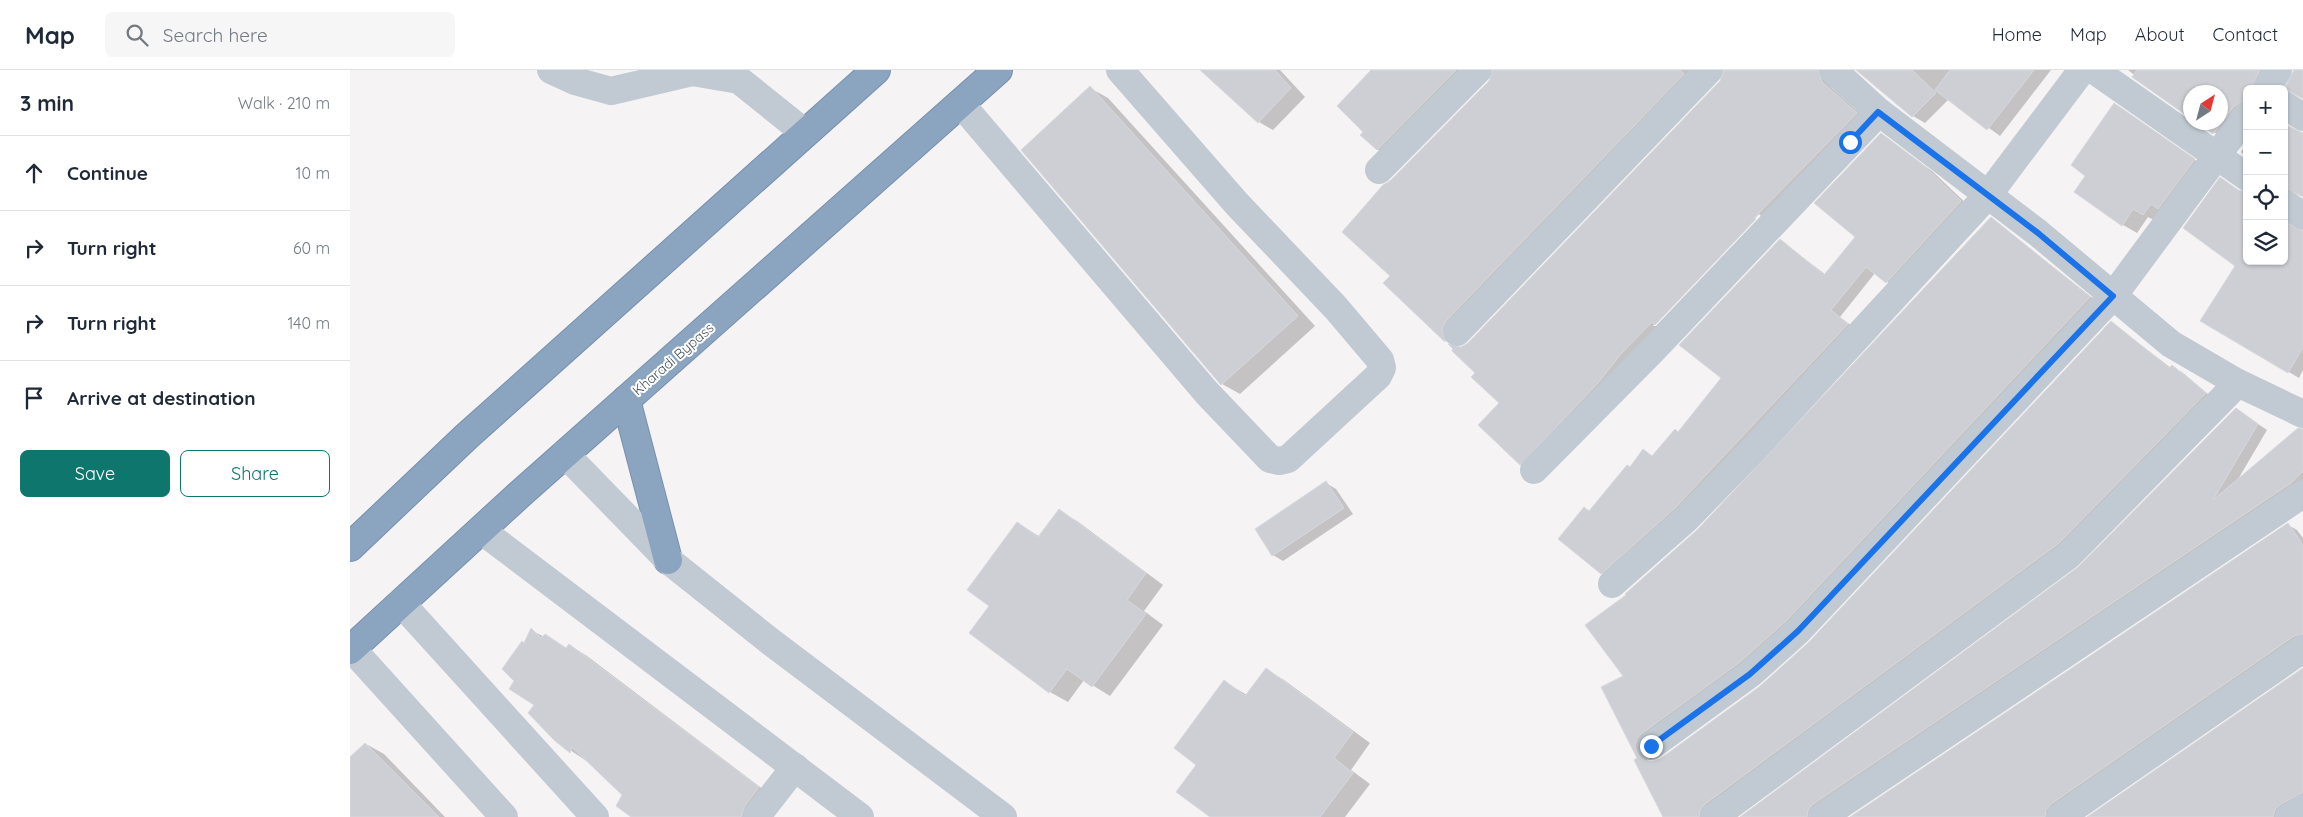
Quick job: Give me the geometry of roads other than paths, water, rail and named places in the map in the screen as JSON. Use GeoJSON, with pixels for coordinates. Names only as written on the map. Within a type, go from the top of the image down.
{"type":"FeatureCollection","features":[{"type":"Feature","properties":{"kind":"highway"},"geometry":{"type":"LineString","coordinates":[[350,547],[466,436],[876,70]]}},
{"type":"Feature","properties":{"kind":"highway","name":"Kharadi Bypass"},"geometry":{"type":"LineString","coordinates":[[351,650],[565,454],[998,70]]}},
{"type":"Feature","properties":{"kind":"highway"},"geometry":{"type":"LineString","coordinates":[[626,400],[668,560]]}},
{"type":"Feature","properties":{"kind":"street"},"geometry":{"type":"LineString","coordinates":[[551,70],[575,81],[611,91],[692,72],[739,80],[806,133]]}},
{"type":"Feature","properties":{"kind":"street"},"geometry":{"type":"LineString","coordinates":[[961,104],[1207,393],[1270,459],[1279,461],[1288,459],[1378,376],[1382,368],[1380,360],[1336,308],[1237,204],[1120,70]]}},
{"type":"Feature","properties":{"kind":"street"},"geometry":{"type":"LineString","coordinates":[[1379,170],[1478,70]]}},
{"type":"Feature","properties":{"kind":"street"},"geometry":{"type":"LineString","coordinates":[[1457,332],[1709,70]]}},
{"type":"Feature","properties":{"kind":"street"},"geometry":{"type":"LineString","coordinates":[[1833,70],[1878,112],[2038,233],[2171,344],[2238,383],[2303,414]]}},
{"type":"Feature","properties":{"kind":"street"},"geometry":{"type":"LineString","coordinates":[[1612,584],[1686,519],[1755,448],[1988,195],[2082,70]]}},
{"type":"Feature","properties":{"kind":"street"},"geometry":{"type":"LineString","coordinates":[[2094,70],[2244,175]]}},
{"type":"Feature","properties":{"kind":"street"},"geometry":{"type":"LineString","coordinates":[[2269,85],[2278,70]]}},
{"type":"Feature","properties":{"kind":"street"},"geometry":{"type":"LineString","coordinates":[[2288,108],[2303,117]]}},
{"type":"Feature","properties":{"kind":"street"},"geometry":{"type":"LineString","coordinates":[[1534,470],[1651,352],[1878,112]]}},
{"type":"Feature","properties":{"kind":"street"},"geometry":{"type":"LineString","coordinates":[[1651,746],[1750,674],[1798,631],[2113,296],[2243,120]]}},
{"type":"Feature","properties":{"kind":"street"},"geometry":{"type":"LineString","coordinates":[[2288,206],[2303,216]]}},
{"type":"Feature","properties":{"kind":"street"},"geometry":{"type":"LineString","coordinates":[[1714,817],[2068,555],[2238,383]]}},
{"type":"Feature","properties":{"kind":"street"},"geometry":{"type":"LineString","coordinates":[[565,454],[668,560],[771,642],[1003,817]]}},
{"type":"Feature","properties":{"kind":"street"},"geometry":{"type":"LineString","coordinates":[[1822,817],[2303,494]]}},
{"type":"Feature","properties":{"kind":"street"},"geometry":{"type":"LineString","coordinates":[[481,530],[860,817]]}},
{"type":"Feature","properties":{"kind":"street"},"geometry":{"type":"LineString","coordinates":[[401,603],[595,817]]}},
{"type":"Feature","properties":{"kind":"street"},"geometry":{"type":"LineString","coordinates":[[2060,817],[2303,649]]}},
{"type":"Feature","properties":{"kind":"street"},"geometry":{"type":"LineString","coordinates":[[351,650],[504,817]]}},
{"type":"Feature","properties":{"kind":"street"},"geometry":{"type":"LineString","coordinates":[[756,817],[795,767]]}},
{"type":"Feature","properties":{"kind":"street"},"geometry":{"type":"LineString","coordinates":[[2289,817],[2303,808]]}}]}
